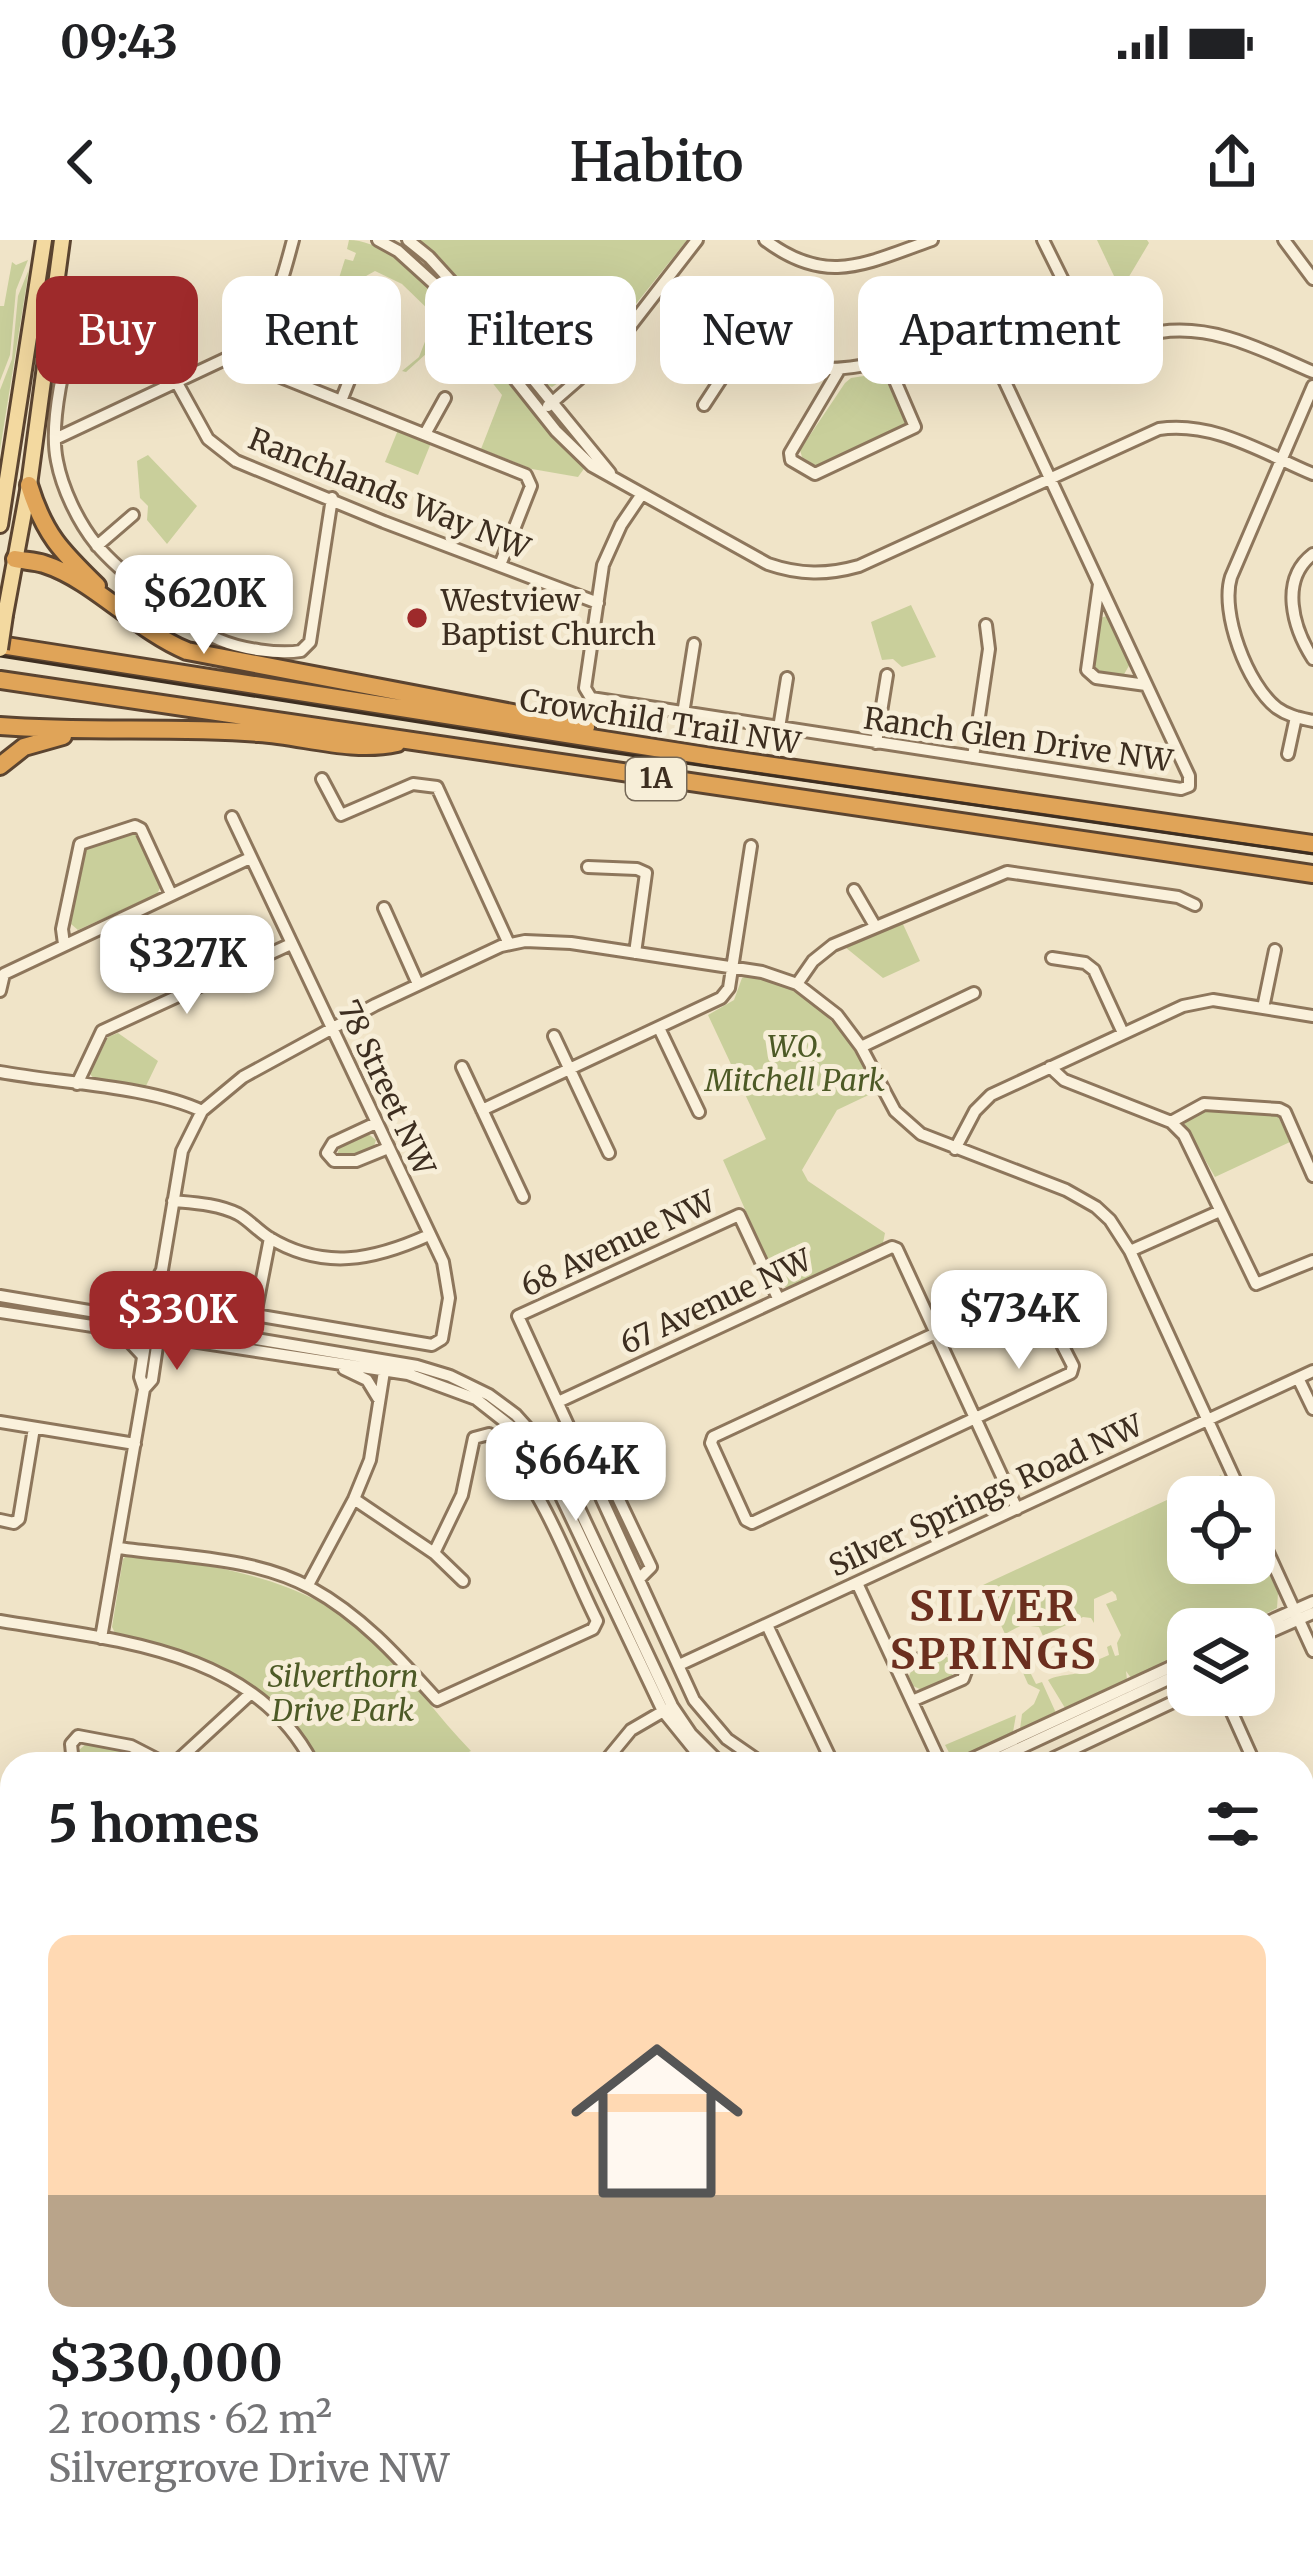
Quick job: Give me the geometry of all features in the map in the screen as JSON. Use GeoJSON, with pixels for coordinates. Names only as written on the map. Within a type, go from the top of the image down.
{"type":"FeatureCollection","features":[{"type":"Feature","properties":{"kind":"highway"},"geometry":{"type":"LineString","coordinates":[[28,485],[40,522],[56,548],[109,601]]}},
{"type":"Feature","properties":{"kind":"highway"},"geometry":{"type":"LineString","coordinates":[[8,557],[44,564],[109,601],[163,641],[187,651],[595,729],[612,742]]}},
{"type":"Feature","properties":{"kind":"highway","name":"Crowchild Trail NW"},"geometry":{"type":"LineString","coordinates":[[0,647],[1313,844]]}},
{"type":"Feature","properties":{"kind":"highway","name":"Crowchild Trail NW"},"geometry":{"type":"LineString","coordinates":[[0,680],[1313,874]]}},
{"type":"Feature","properties":{"kind":"highway"},"geometry":{"type":"LineString","coordinates":[[0,727],[75,733],[262,733],[377,748],[409,741]]}},
{"type":"Feature","properties":{"kind":"highway"},"geometry":{"type":"LineString","coordinates":[[0,766],[24,747],[75,733]]}},
{"type":"Feature","properties":{"kind":"main road"},"geometry":{"type":"LineString","coordinates":[[0,524],[44,240]]}},
{"type":"Feature","properties":{"kind":"main road"},"geometry":{"type":"LineString","coordinates":[[0,647],[8,557],[28,485],[62,240]]}},
{"type":"Feature","properties":{"kind":"street"},"geometry":{"type":"LineString","coordinates":[[281,276],[292,240]]}},
{"type":"Feature","properties":{"kind":"street"},"geometry":{"type":"LineString","coordinates":[[378,240],[419,268],[452,300],[578,453],[768,564],[816,574],[840,572],[1146,433],[1182,426],[1213,431],[1313,473]]}},
{"type":"Feature","properties":{"kind":"street"},"geometry":{"type":"LineString","coordinates":[[408,240],[444,272],[611,474]]}},
{"type":"Feature","properties":{"kind":"street"},"geometry":{"type":"LineString","coordinates":[[669,276],[697,240]]}},
{"type":"Feature","properties":{"kind":"street"},"geometry":{"type":"LineString","coordinates":[[765,240],[802,262],[830,269],[860,265],[923,241]]}},
{"type":"Feature","properties":{"kind":"street"},"geometry":{"type":"LineString","coordinates":[[1042,240],[1096,349],[1163,331],[1205,332],[1240,341],[1313,372]]}},
{"type":"Feature","properties":{"kind":"street"},"geometry":{"type":"LineString","coordinates":[[1284,240],[1313,279]]}},
{"type":"Feature","properties":{"kind":"street"},"geometry":{"type":"LineString","coordinates":[[541,412],[604,359],[660,288]]}},
{"type":"Feature","properties":{"kind":"street"},"geometry":{"type":"LineString","coordinates":[[834,369],[858,367]]}},
{"type":"Feature","properties":{"kind":"street"},"geometry":{"type":"LineString","coordinates":[[839,370],[790,453],[791,460],[815,474],[915,427],[896,384]]}},
{"type":"Feature","properties":{"kind":"street"},"geometry":{"type":"LineString","coordinates":[[63,384],[55,456],[66,489],[98,546],[200,628],[233,644],[295,653],[306,647],[332,498]]}},
{"type":"Feature","properties":{"kind":"street"},"geometry":{"type":"LineString","coordinates":[[55,439],[175,384]]}},
{"type":"Feature","properties":{"kind":"street","name":"Ranchlands Way NW"},"geometry":{"type":"LineString","coordinates":[[178,384],[214,445],[254,469],[598,603]]}},
{"type":"Feature","properties":{"kind":"street"},"geometry":{"type":"LineString","coordinates":[[300,384],[529,478],[531,486],[500,565]]}},
{"type":"Feature","properties":{"kind":"street"},"geometry":{"type":"LineString","coordinates":[[341,401],[348,384]]}},
{"type":"Feature","properties":{"kind":"street"},"geometry":{"type":"LineString","coordinates":[[704,405],[718,384]]}},
{"type":"Feature","properties":{"kind":"street","name":"Ranch Glen Drive NW"},"geometry":{"type":"LineString","coordinates":[[642,494],[607,555],[587,695],[683,714],[1187,788],[1189,776],[1006,384]]}},
{"type":"Feature","properties":{"kind":"street"},"geometry":{"type":"LineString","coordinates":[[1313,386],[1231,577],[1227,605],[1253,678],[1274,705],[1313,721]]}},
{"type":"Feature","properties":{"kind":"street"},"geometry":{"type":"LineString","coordinates":[[425,434],[446,398]]}},
{"type":"Feature","properties":{"kind":"street"},"geometry":{"type":"LineString","coordinates":[[98,546],[133,515]]}},
{"type":"Feature","properties":{"kind":"street"},"geometry":{"type":"LineString","coordinates":[[1313,554],[1298,574],[1292,605],[1313,659]]}},
{"type":"Feature","properties":{"kind":"street"},"geometry":{"type":"LineString","coordinates":[[200,628],[220,579]]}},
{"type":"Feature","properties":{"kind":"street"},"geometry":{"type":"LineString","coordinates":[[1099,584],[1087,670],[1096,678],[1146,685]]}},
{"type":"Feature","properties":{"kind":"street"},"geometry":{"type":"LineString","coordinates":[[973,758],[989,649],[986,625]]}},
{"type":"Feature","properties":{"kind":"street"},"geometry":{"type":"LineString","coordinates":[[683,714],[694,644]]}},
{"type":"Feature","properties":{"kind":"street"},"geometry":{"type":"LineString","coordinates":[[876,743],[887,675]]}},
{"type":"Feature","properties":{"kind":"street"},"geometry":{"type":"LineString","coordinates":[[779,728],[787,678]]}},
{"type":"Feature","properties":{"kind":"street"},"geometry":{"type":"LineString","coordinates":[[1288,754],[1297,717]]}},
{"type":"Feature","properties":{"kind":"street"},"geometry":{"type":"LineString","coordinates":[[322,779],[341,815],[412,784],[436,787],[508,944]]}},
{"type":"Feature","properties":{"kind":"street","name":"78 Street NW"},"geometry":{"type":"LineString","coordinates":[[232,817],[447,1276],[449,1298],[438,1343],[255,1315],[270,1238]]}},
{"type":"Feature","properties":{"kind":"street"},"geometry":{"type":"LineString","coordinates":[[64,944],[62,928],[80,844],[135,826],[141,829],[170,894]]}},
{"type":"Feature","properties":{"kind":"street"},"geometry":{"type":"LineString","coordinates":[[482,1110],[721,998],[729,988],[752,846]]}},
{"type":"Feature","properties":{"kind":"street"},"geometry":{"type":"LineString","coordinates":[[0,991],[4,974],[250,858]]}},
{"type":"Feature","properties":{"kind":"street"},"geometry":{"type":"LineString","coordinates":[[588,867],[637,868],[646,873],[635,953]]}},
{"type":"Feature","properties":{"kind":"street"},"geometry":{"type":"LineString","coordinates":[[797,985],[824,950],[1007,872],[1178,898],[1195,905]]}},
{"type":"Feature","properties":{"kind":"street"},"geometry":{"type":"LineString","coordinates":[[854,890],[874,926]]}},
{"type":"Feature","properties":{"kind":"street"},"geometry":{"type":"LineString","coordinates":[[384,908],[418,985]]}},
{"type":"Feature","properties":{"kind":"street"},"geometry":{"type":"LineString","coordinates":[[101,1638],[144,1389],[140,1376],[143,1356],[164,1302],[162,1270],[182,1151],[202,1111],[243,1077],[418,985],[508,944],[542,941],[635,953],[762,972],[797,985],[837,1016],[861,1047],[895,1111],[921,1134],[1081,1198],[1110,1220],[1130,1251],[1233,1476]]}},
{"type":"Feature","properties":{"kind":"street"},"geometry":{"type":"LineString","coordinates":[[76,1084],[102,1031],[291,944]]}},
{"type":"Feature","properties":{"kind":"street"},"geometry":{"type":"LineString","coordinates":[[1263,1008],[1275,950]]}},
{"type":"Feature","properties":{"kind":"street"},"geometry":{"type":"LineString","coordinates":[[1052,958],[1090,966],[1123,1033]]}},
{"type":"Feature","properties":{"kind":"street"},"geometry":{"type":"LineString","coordinates":[[861,1047],[974,994]]}},
{"type":"Feature","properties":{"kind":"street"},"geometry":{"type":"LineString","coordinates":[[955,1149],[982,1102],[1000,1090],[1198,1002],[1313,1016]]}},
{"type":"Feature","properties":{"kind":"street"},"geometry":{"type":"LineString","coordinates":[[659,1028],[699,1112]]}},
{"type":"Feature","properties":{"kind":"street"},"geometry":{"type":"LineString","coordinates":[[554,1036],[609,1153]]}},
{"type":"Feature","properties":{"kind":"street"},"geometry":{"type":"LineString","coordinates":[[1050,1066],[1064,1080],[1171,1122],[1190,1146],[1254,1282],[1260,1285],[1313,1261]]}},
{"type":"Feature","properties":{"kind":"street"},"geometry":{"type":"LineString","coordinates":[[462,1067],[523,1197]]}},
{"type":"Feature","properties":{"kind":"street"},"geometry":{"type":"LineString","coordinates":[[0,1072],[187,1104],[202,1111]]}},
{"type":"Feature","properties":{"kind":"street"},"geometry":{"type":"LineString","coordinates":[[1171,1122],[1204,1104],[1279,1109],[1285,1112],[1313,1176]]}},
{"type":"Feature","properties":{"kind":"street"},"geometry":{"type":"LineString","coordinates":[[376,1124],[333,1143],[327,1153],[334,1161],[349,1163],[388,1148]]}},
{"type":"Feature","properties":{"kind":"street"},"geometry":{"type":"LineString","coordinates":[[173,1201],[214,1206],[238,1215],[270,1238],[311,1256],[350,1261],[390,1253],[429,1235]]}},
{"type":"Feature","properties":{"kind":"street"},"geometry":{"type":"LineString","coordinates":[[1130,1251],[1220,1211]]}},
{"type":"Feature","properties":{"kind":"street","name":"68 Avenue NW"},"geometry":{"type":"LineString","coordinates":[[558,1402],[518,1316],[739,1215],[778,1298]]}},
{"type":"Feature","properties":{"kind":"street","name":"67 Avenue NW"},"geometry":{"type":"LineString","coordinates":[[558,1402],[895,1248],[936,1333]]}},
{"type":"Feature","properties":{"kind":"street"},"geometry":{"type":"LineString","coordinates":[[144,1389],[152,1380],[154,1285],[162,1270]]}},
{"type":"Feature","properties":{"kind":"street"},"geometry":{"type":"LineString","coordinates":[[0,1296],[338,1364],[385,1365]]}},
{"type":"Feature","properties":{"kind":"street"},"geometry":{"type":"LineString","coordinates":[[15,1298],[6,1312],[106,1328],[207,1332],[385,1365],[476,1399],[500,1415],[537,1454],[560,1492],[675,1730],[695,1752]]}},
{"type":"Feature","properties":{"kind":"street"},"geometry":{"type":"LineString","coordinates":[[164,1302],[207,1332]]}},
{"type":"Feature","properties":{"kind":"street"},"geometry":{"type":"LineString","coordinates":[[1017,1509],[974,1418],[936,1333],[713,1436],[710,1443],[746,1520],[752,1523],[974,1418],[1071,1373],[1073,1366],[1050,1321]]}},
{"type":"Feature","properties":{"kind":"street"},"geometry":{"type":"LineString","coordinates":[[106,1328],[143,1356]]}},
{"type":"Feature","properties":{"kind":"street"},"geometry":{"type":"LineString","coordinates":[[338,1364],[367,1381],[379,1401]]}},
{"type":"Feature","properties":{"kind":"street"},"geometry":{"type":"LineString","coordinates":[[308,1586],[370,1460],[385,1365]]}},
{"type":"Feature","properties":{"kind":"street","name":"Silver Springs Road NW"},"geometry":{"type":"LineString","coordinates":[[680,1665],[1313,1371]]}},
{"type":"Feature","properties":{"kind":"street"},"geometry":{"type":"LineString","coordinates":[[1298,1378],[1313,1409]]}},
{"type":"Feature","properties":{"kind":"street"},"geometry":{"type":"LineString","coordinates":[[558,1402],[694,1700],[741,1752]]}},
{"type":"Feature","properties":{"kind":"street"},"geometry":{"type":"LineString","coordinates":[[0,1422],[135,1444]]}},
{"type":"Feature","properties":{"kind":"street"},"geometry":{"type":"LineString","coordinates":[[0,1520],[19,1519],[34,1428]]}},
{"type":"Feature","properties":{"kind":"street"},"geometry":{"type":"LineString","coordinates":[[119,1548],[241,1564],[308,1586],[382,1640],[437,1700],[593,1629],[597,1622],[530,1482],[489,1434],[474,1438],[462,1495],[434,1553]]}},
{"type":"Feature","properties":{"kind":"street"},"geometry":{"type":"LineString","coordinates":[[354,1499],[434,1553],[463,1581]]}},
{"type":"Feature","properties":{"kind":"street"},"geometry":{"type":"LineString","coordinates":[[1275,1568],[1313,1651]]}},
{"type":"Feature","properties":{"kind":"street"},"geometry":{"type":"LineString","coordinates":[[857,1583],[935,1752]]}},
{"type":"Feature","properties":{"kind":"street"},"geometry":{"type":"LineString","coordinates":[[1275,1628],[1313,1602]]}},
{"type":"Feature","properties":{"kind":"street"},"geometry":{"type":"LineString","coordinates":[[1275,1622],[1313,1613]]}},
{"type":"Feature","properties":{"kind":"street"},"geometry":{"type":"LineString","coordinates":[[0,1622],[146,1645],[194,1660],[250,1694],[292,1733],[305,1752]]}},
{"type":"Feature","properties":{"kind":"street"},"geometry":{"type":"LineString","coordinates":[[767,1624],[827,1752]]}},
{"type":"Feature","properties":{"kind":"street"},"geometry":{"type":"LineString","coordinates":[[898,1669],[950,1646],[956,1648],[966,1671],[963,1679],[912,1701]]}},
{"type":"Feature","properties":{"kind":"street"},"geometry":{"type":"LineString","coordinates":[[987,1752],[1167,1669]]}},
{"type":"Feature","properties":{"kind":"street"},"geometry":{"type":"LineString","coordinates":[[1012,1752],[1167,1680]]}},
{"type":"Feature","properties":{"kind":"street"},"geometry":{"type":"LineString","coordinates":[[184,1752],[250,1694]]}},
{"type":"Feature","properties":{"kind":"street"},"geometry":{"type":"LineString","coordinates":[[1067,1752],[1167,1705]]}},
{"type":"Feature","properties":{"kind":"street"},"geometry":{"type":"LineString","coordinates":[[611,1752],[619,1740],[668,1709]]}},
{"type":"Feature","properties":{"kind":"street"},"geometry":{"type":"LineString","coordinates":[[668,1709],[709,1752]]}},
{"type":"Feature","properties":{"kind":"street"},"geometry":{"type":"LineString","coordinates":[[1234,1716],[1250,1752]]}},
{"type":"Feature","properties":{"kind":"street"},"geometry":{"type":"LineString","coordinates":[[72,1752],[71,1744],[78,1736],[144,1752]]}},
{"type":"Feature","properties":{"kind":"green space"},"geometry":{"type":"Polygon","coordinates":[[[349,240],[376,247],[405,265],[425,282],[425,306],[401,284],[401,276],[375,271],[366,276],[340,276],[345,259],[353,261],[356,253],[347,249],[349,240]]]}},
{"type":"Feature","properties":{"kind":"green space"},"geometry":{"type":"Polygon","coordinates":[[[417,240],[687,240],[636,304],[636,276],[453,276],[417,240]]]}},
{"type":"Feature","properties":{"kind":"green space"},"geometry":{"type":"Polygon","coordinates":[[[1097,240],[1147,240],[1129,276],[1114,276],[1097,240]]]}},
{"type":"Feature","properties":{"kind":"green space"},"geometry":{"type":"Polygon","coordinates":[[[28,260],[16,290],[10,355],[0,381],[0,306],[4,306],[12,262],[28,260]]]}},
{"type":"Feature","properties":{"kind":"green space"},"geometry":{"type":"Polygon","coordinates":[[[29,269],[0,450],[0,390],[12,359],[18,296],[29,269]]]}},
{"type":"Feature","properties":{"kind":"green space"},"geometry":{"type":"Polygon","coordinates":[[[425,342],[425,355],[402,371],[419,357],[425,342]]]}},
{"type":"Feature","properties":{"kind":"green space"},"geometry":{"type":"Polygon","coordinates":[[[858,377],[858,384],[893,384],[909,421],[818,467],[802,457],[800,450],[851,378],[858,377]]]}},
{"type":"Feature","properties":{"kind":"green space"},"geometry":{"type":"Polygon","coordinates":[[[493,384],[514,384],[563,446],[586,466],[578,477],[532,469],[481,449],[502,395],[493,384]]]}},
{"type":"Feature","properties":{"kind":"green space"},"geometry":{"type":"Polygon","coordinates":[[[398,430],[431,443],[418,475],[385,462],[398,430]]]}},
{"type":"Feature","properties":{"kind":"green space"},"geometry":{"type":"Polygon","coordinates":[[[148,455],[197,506],[167,544],[147,520],[148,506],[140,498],[137,461],[148,455]]]}},
{"type":"Feature","properties":{"kind":"green space"},"geometry":{"type":"Polygon","coordinates":[[[911,605],[936,657],[902,667],[893,659],[882,660],[871,622],[911,605]]]}},
{"type":"Feature","properties":{"kind":"green space"},"geometry":{"type":"Polygon","coordinates":[[[1107,616],[1130,664],[1123,676],[1099,673],[1092,667],[1100,618],[1107,616]]]}},
{"type":"Feature","properties":{"kind":"green space"},"geometry":{"type":"Polygon","coordinates":[[[138,835],[162,884],[157,894],[78,930],[71,924],[85,848],[138,835]]]}},
{"type":"Feature","properties":{"kind":"green space"},"geometry":{"type":"Polygon","coordinates":[[[902,922],[920,961],[883,978],[845,947],[902,922]]]}},
{"type":"Feature","properties":{"kind":"green space","name":"W.O. Mitchell Park"},"geometry":{"type":"Polygon","coordinates":[[[747,976],[791,990],[826,1016],[877,1091],[837,1110],[802,1170],[808,1181],[885,1233],[883,1243],[787,1288],[778,1283],[723,1160],[766,1139],[708,1015],[734,1000],[747,976]]]}},
{"type":"Feature","properties":{"kind":"green space"},"geometry":{"type":"Polygon","coordinates":[[[118,1033],[158,1061],[145,1088],[95,1080],[90,1074],[108,1037],[118,1033]]]}},
{"type":"Feature","properties":{"kind":"green space"},"geometry":{"type":"Polygon","coordinates":[[[1231,1108],[1278,1116],[1290,1142],[1215,1177],[1184,1123],[1199,1112],[1231,1108]]]}},
{"type":"Feature","properties":{"kind":"green space"},"geometry":{"type":"Polygon","coordinates":[[[367,1133],[376,1140],[373,1149],[353,1157],[337,1155],[340,1146],[367,1133]]]}},
{"type":"Feature","properties":{"kind":"green space"},"geometry":{"type":"Polygon","coordinates":[[[1167,1500],[1167,1584],[1274,1584],[1278,1593],[1275,1609],[1167,1608],[1167,1661],[1131,1678],[1126,1671],[1127,1680],[1065,1708],[1048,1680],[1089,1669],[1088,1664],[1109,1655],[1111,1645],[1115,1656],[1119,1655],[1121,1635],[1106,1604],[1117,1600],[1116,1595],[1112,1591],[1094,1599],[1094,1623],[1083,1617],[1043,1636],[1039,1627],[1022,1625],[1005,1634],[983,1585],[1167,1500]]]}},
{"type":"Feature","properties":{"kind":"green space","name":"Silverthorn Drive Park"},"geometry":{"type":"Polygon","coordinates":[[[129,1553],[230,1570],[323,1604],[378,1645],[471,1751],[311,1752],[279,1713],[233,1676],[180,1651],[116,1635],[112,1627],[123,1559],[129,1553]]]}},
{"type":"Feature","properties":{"kind":"green space"},"geometry":{"type":"Polygon","coordinates":[[[1012,1648],[1023,1658],[1036,1684],[1042,1682],[1056,1713],[1020,1729],[1022,1714],[1040,1690],[1028,1684],[1012,1648]]]}},
{"type":"Feature","properties":{"kind":"green space"},"geometry":{"type":"Polygon","coordinates":[[[943,1655],[954,1661],[952,1677],[922,1690],[913,1686],[912,1669],[943,1655]]]}},
{"type":"Feature","properties":{"kind":"green space"},"geometry":{"type":"Polygon","coordinates":[[[1016,1715],[1013,1732],[970,1752],[949,1752],[945,1745],[1016,1715]]]}},
{"type":"Feature","properties":{"kind":"green space"},"geometry":{"type":"Polygon","coordinates":[[[86,1744],[127,1752],[79,1752],[86,1744]]]}},
{"type":"Feature","properties":{"kind":"tram line"},"geometry":{"type":"LineString","coordinates":[[0,656],[602,751],[1313,854]]}},
{"type":"Feature","properties":{"kind":"place","name":"Westview Baptist Church"},"geometry":{"type":"Point","coordinates":[417,618]}},
{"type":"Feature","properties":{"kind":"district","name":"SILVER SPRINGS"},"geometry":{"type":"Point","coordinates":[994,1630]}}]}
